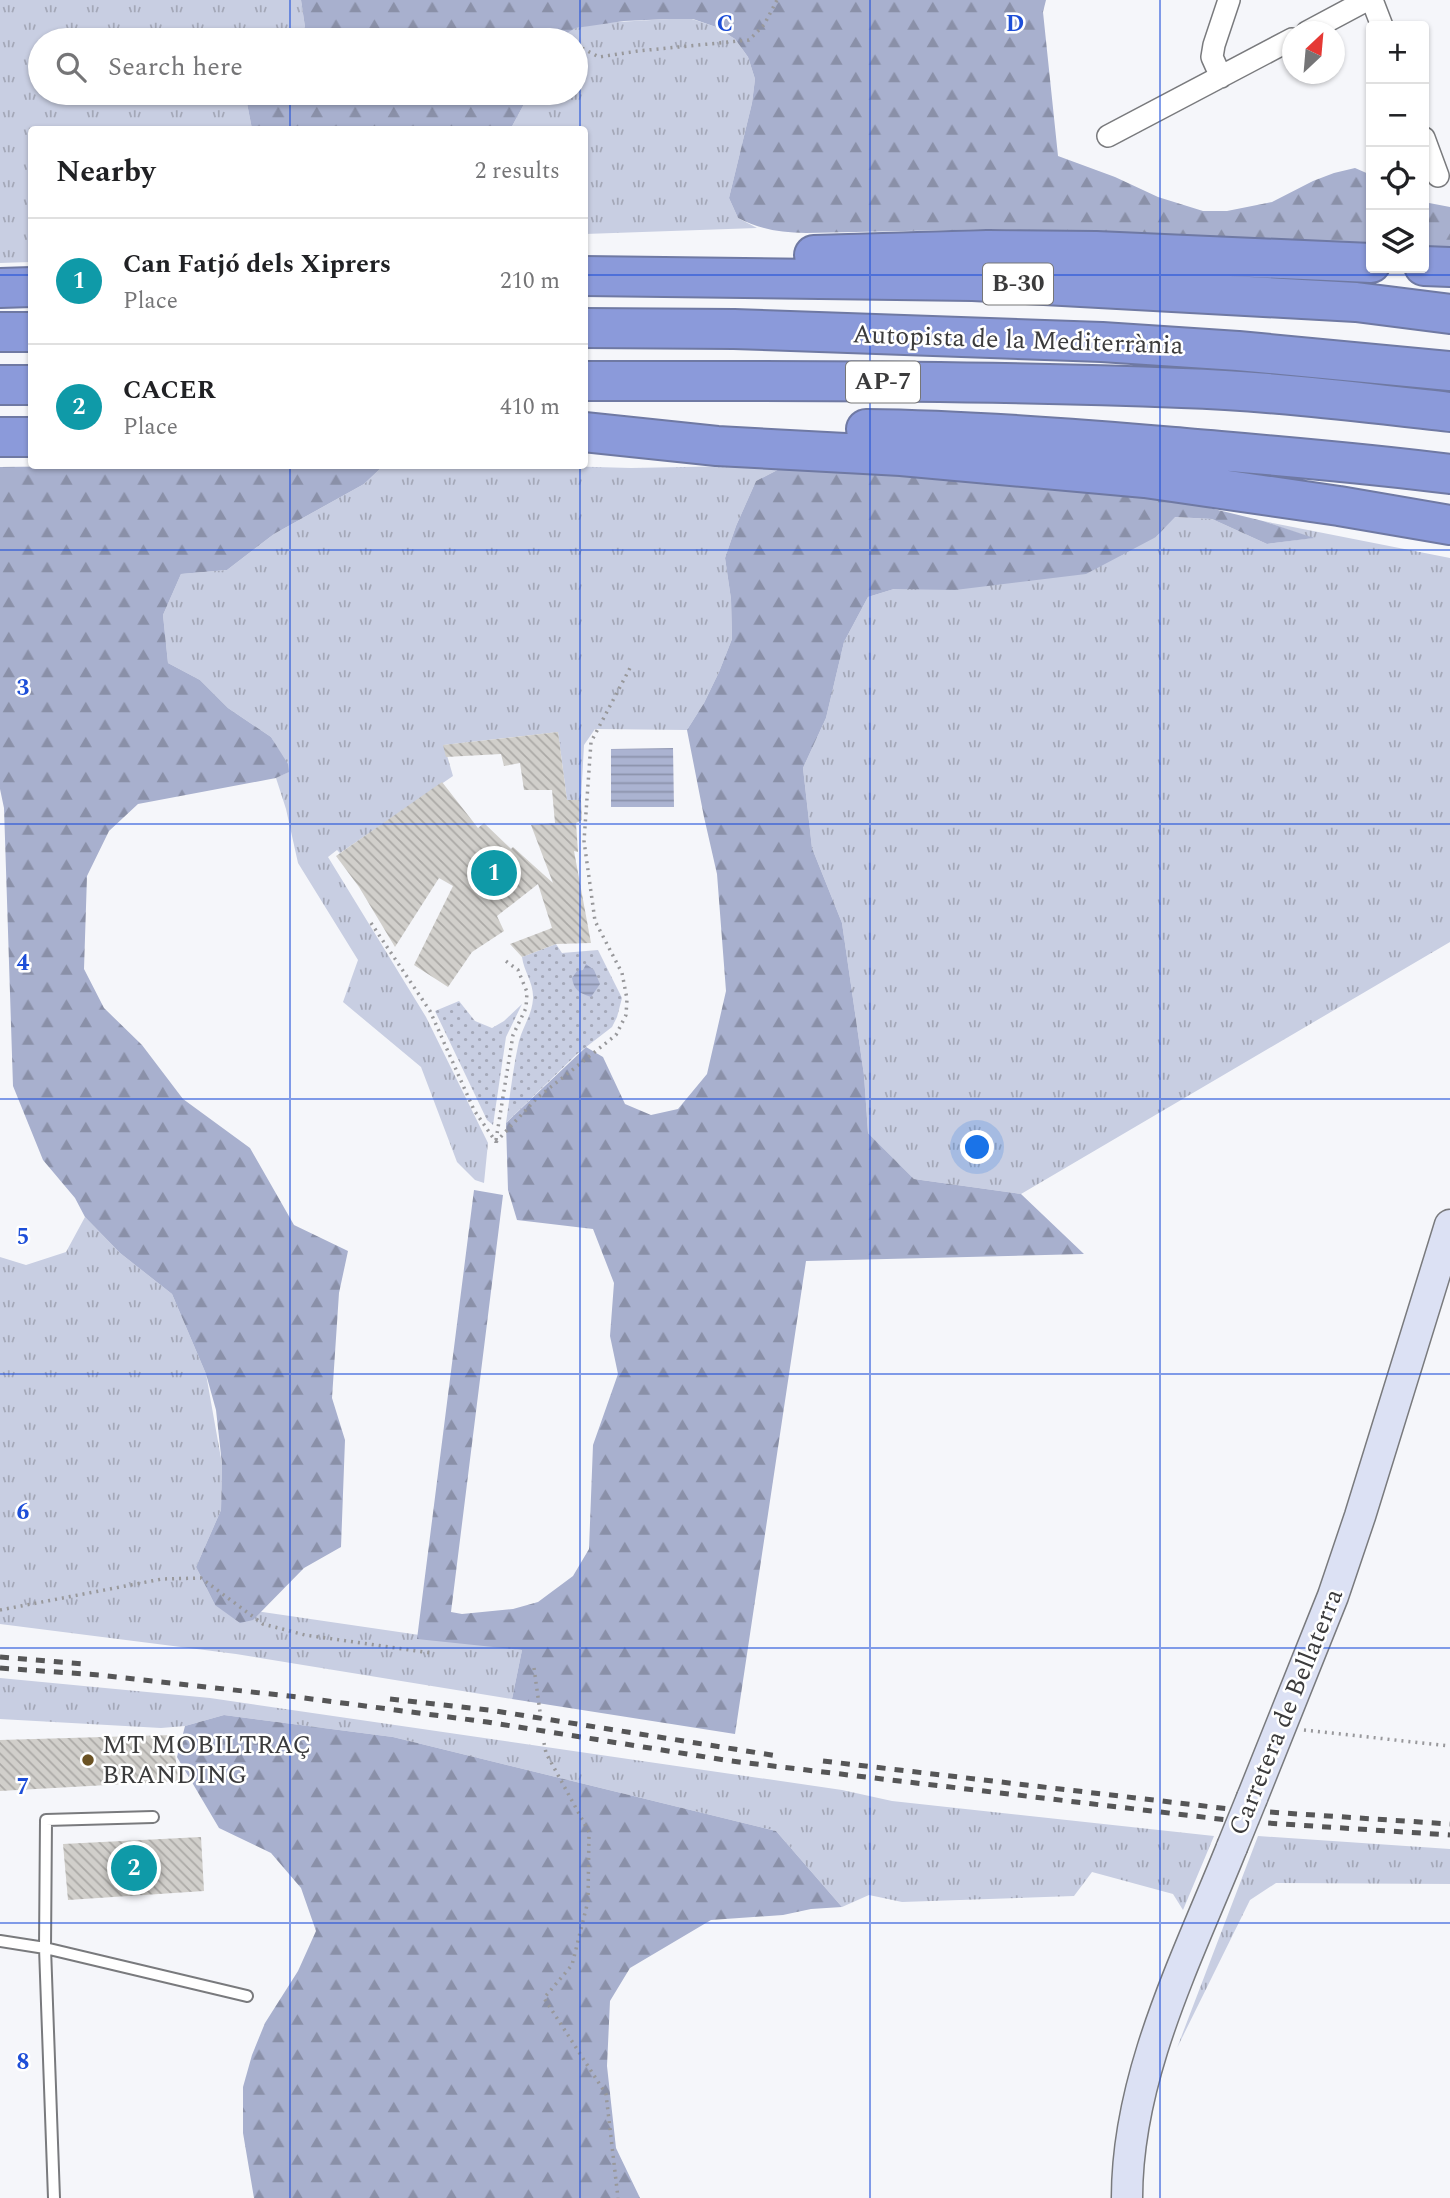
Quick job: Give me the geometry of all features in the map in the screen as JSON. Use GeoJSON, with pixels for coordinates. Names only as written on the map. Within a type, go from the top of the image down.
{"type":"FeatureCollection","features":[{"type":"Feature","properties":{"kind":"highway"},"geometry":{"type":"LineString","coordinates":[[588,269],[711,259],[986,250],[1174,254],[1366,263]]}},
{"type":"Feature","properties":{"kind":"highway"},"geometry":{"type":"LineString","coordinates":[[1429,266],[1450,267]]}},
{"type":"Feature","properties":{"kind":"highway","name":"B-30"},"geometry":{"type":"LineString","coordinates":[[588,276],[973,281],[1356,302],[1450,314]]}},
{"type":"Feature","properties":{"kind":"highway"},"geometry":{"type":"LineString","coordinates":[[0,288],[28,287]]}},
{"type":"Feature","properties":{"kind":"highway","name":"Autopista de la Mediterrània"},"geometry":{"type":"LineString","coordinates":[[588,328],[734,329],[1102,342],[1251,352],[1450,371]]}},
{"type":"Feature","properties":{"kind":"highway"},"geometry":{"type":"LineString","coordinates":[[0,332],[28,332]]}},
{"type":"Feature","properties":{"kind":"highway","name":"Autopista de la Mediterrània"},"geometry":{"type":"LineString","coordinates":[[588,381],[1182,388],[1299,396],[1450,412]]}},
{"type":"Feature","properties":{"kind":"highway"},"geometry":{"type":"LineString","coordinates":[[0,385],[28,385]]}},
{"type":"Feature","properties":{"kind":"highway"},"geometry":{"type":"LineString","coordinates":[[1182,388],[1342,419],[1450,431]]}},
{"type":"Feature","properties":{"kind":"highway"},"geometry":{"type":"LineString","coordinates":[[588,430],[711,426],[981,432],[1299,458],[1450,474]]}},
{"type":"Feature","properties":{"kind":"highway"},"geometry":{"type":"LineString","coordinates":[[588,430],[717,446],[901,456],[1145,478],[1445,522]]}},
{"type":"Feature","properties":{"kind":"highway"},"geometry":{"type":"LineString","coordinates":[[0,438],[28,437]]}},
{"type":"Feature","properties":{"kind":"street"},"geometry":{"type":"LineString","coordinates":[[1221,77],[1212,57],[1229,0]]}},
{"type":"Feature","properties":{"kind":"street"},"geometry":{"type":"LineString","coordinates":[[1328,21],[1367,0]]}},
{"type":"Feature","properties":{"kind":"street"},"geometry":{"type":"LineString","coordinates":[[1372,0],[1380,21]]}},
{"type":"Feature","properties":{"kind":"street"},"geometry":{"type":"LineString","coordinates":[[1108,136],[1282,45]]}},
{"type":"Feature","properties":{"kind":"street"},"geometry":{"type":"LineString","coordinates":[[1427,147],[1439,178]]}},
{"type":"Feature","properties":{"kind":"street","name":"Carretera de Bellaterra"},"geometry":{"type":"LineString","coordinates":[[1127,2198],[1130,2138],[1146,2069],[1173,1993],[1333,1596],[1450,1225]]}},
{"type":"Feature","properties":{"kind":"lane"},"geometry":{"type":"LineString","coordinates":[[54,2198],[45,1948],[46,1820],[153,1816]]}},
{"type":"Feature","properties":{"kind":"lane"},"geometry":{"type":"LineString","coordinates":[[0,1941],[45,1948],[247,1996]]}},
{"type":"Feature","properties":{"kind":"path"},"geometry":{"type":"LineString","coordinates":[[588,51],[599,57],[748,40],[764,25],[778,0]]}},
{"type":"Feature","properties":{"kind":"path"},"geometry":{"type":"LineString","coordinates":[[496,1142],[537,1098],[616,1035],[626,1015],[627,999],[622,973],[595,921],[583,841],[591,742],[630,668]]}},
{"type":"Feature","properties":{"kind":"path"},"geometry":{"type":"LineString","coordinates":[[371,923],[430,1011],[474,1110],[496,1142]]}},
{"type":"Feature","properties":{"kind":"path"},"geometry":{"type":"LineString","coordinates":[[496,1142],[513,1035],[526,1008],[527,992],[518,970],[503,959]]}},
{"type":"Feature","properties":{"kind":"path"},"geometry":{"type":"LineString","coordinates":[[0,1610],[162,1579],[201,1578],[263,1624],[305,1635],[431,1653]]}},
{"type":"Feature","properties":{"kind":"path"},"geometry":{"type":"LineString","coordinates":[[534,1668],[541,1719]]}},
{"type":"Feature","properties":{"kind":"path"},"geometry":{"type":"LineString","coordinates":[[1280,1728],[1450,1746]]}},
{"type":"Feature","properties":{"kind":"path"},"geometry":{"type":"LineString","coordinates":[[544,1743],[546,1753],[589,1832],[588,1901],[572,1965],[544,1998],[606,2094],[618,2198]]}},
{"type":"Feature","properties":{"kind":"green space"},"geometry":{"type":"Polygon","coordinates":[[[0,0],[301,0],[304,28],[28,28],[28,105],[247,105],[251,126],[28,126],[28,262],[0,263],[0,0]]]}},
{"type":"Feature","properties":{"kind":"green space"},"geometry":{"type":"Polygon","coordinates":[[[301,0],[1046,0],[1043,12],[1058,156],[1115,177],[1158,197],[1203,211],[1227,211],[1272,202],[1313,181],[1355,168],[1366,173],[1366,246],[1002,229],[806,233],[771,230],[738,218],[729,198],[752,103],[755,79],[748,57],[735,39],[716,27],[693,19],[669,19],[624,21],[576,28],[304,28],[301,0]]]}},
{"type":"Feature","properties":{"kind":"green space"},"geometry":{"type":"Polygon","coordinates":[[[692,19],[716,27],[735,39],[748,57],[755,79],[752,103],[729,198],[738,218],[757,228],[588,234],[588,126],[512,126],[524,105],[588,105],[588,28],[576,28],[600,23],[692,19]]]}},
{"type":"Feature","properties":{"kind":"green space"},"geometry":{"type":"Polygon","coordinates":[[[247,105],[524,105],[512,126],[251,126],[247,105]]]}},
{"type":"Feature","properties":{"kind":"green space"},"geometry":{"type":"Polygon","coordinates":[[[1429,203],[1450,207],[1450,248],[1429,247],[1429,203]]]}},
{"type":"Feature","properties":{"kind":"green space"},"geometry":{"type":"Polygon","coordinates":[[[787,465],[756,481],[736,526],[725,558],[731,599],[732,639],[704,703],[687,730],[595,729],[584,745],[581,800],[567,800],[558,732],[444,745],[453,776],[340,853],[337,850],[328,857],[426,1017],[488,1143],[484,1183],[475,1180],[457,1162],[421,1067],[343,1002],[358,960],[298,863],[276,778],[288,772],[287,764],[271,737],[228,708],[200,680],[168,663],[163,615],[181,574],[227,570],[274,534],[364,484],[380,469],[787,465]]]}},
{"type":"Feature","properties":{"kind":"green space"},"geometry":{"type":"Polygon","coordinates":[[[787,465],[1177,500],[1263,521],[1314,538],[1267,544],[1212,519],[1175,517],[1156,537],[1086,574],[955,590],[894,589],[868,597],[844,642],[826,718],[803,768],[812,848],[842,923],[864,1075],[868,1133],[914,1179],[1021,1194],[1084,1254],[806,1261],[735,1734],[512,1699],[522,1650],[417,1639],[474,1190],[503,1195],[451,1612],[462,1614],[513,1609],[538,1602],[573,1576],[589,1549],[593,1445],[618,1374],[610,1336],[614,1283],[593,1229],[517,1220],[508,1190],[506,1123],[586,1047],[603,1057],[625,1104],[651,1115],[678,1109],[707,1074],[726,991],[717,874],[687,730],[704,703],[732,639],[731,599],[725,558],[736,526],[756,481],[787,465]]]}},
{"type":"Feature","properties":{"kind":"green space"},"geometry":{"type":"Polygon","coordinates":[[[0,467],[380,469],[364,484],[274,534],[227,570],[181,574],[163,615],[168,663],[200,680],[228,708],[271,737],[288,764],[289,772],[276,778],[138,804],[109,831],[87,876],[84,969],[104,1008],[142,1045],[183,1099],[250,1148],[294,1225],[348,1251],[339,1293],[332,1398],[345,1440],[341,1547],[304,1568],[253,1620],[240,1623],[215,1605],[196,1567],[221,1510],[222,1464],[216,1410],[206,1374],[172,1294],[120,1253],[85,1217],[75,1198],[43,1160],[13,1086],[4,808],[0,789],[0,467]]]}},
{"type":"Feature","properties":{"kind":"green space"},"geometry":{"type":"Polygon","coordinates":[[[1174,517],[1212,519],[1267,544],[1312,538],[1263,521],[1450,558],[1450,942],[1021,1194],[914,1179],[868,1133],[864,1075],[842,923],[812,848],[803,768],[826,718],[844,642],[868,597],[894,589],[1156,537],[1174,517]]]}},
{"type":"Feature","properties":{"kind":"green space"},"geometry":{"type":"Polygon","coordinates":[[[556,944],[562,953],[598,950],[622,998],[617,1017],[612,1027],[577,1054],[506,1123],[519,1041],[533,999],[522,957],[556,944]]]}},
{"type":"Feature","properties":{"kind":"green space"},"geometry":{"type":"Polygon","coordinates":[[[459,1001],[475,1021],[492,1028],[522,1004],[506,1037],[493,1125],[487,1120],[435,1011],[459,1001]]]}},
{"type":"Feature","properties":{"kind":"green space"},"geometry":{"type":"Polygon","coordinates":[[[85,1217],[120,1253],[172,1294],[206,1374],[222,1464],[221,1510],[196,1567],[215,1605],[522,1650],[512,1699],[236,1654],[0,1624],[0,1257],[26,1265],[66,1252],[85,1217]]]}},
{"type":"Feature","properties":{"kind":"green space"},"geometry":{"type":"Polygon","coordinates":[[[0,1678],[210,1698],[842,1790],[892,1801],[1214,1836],[1183,1910],[1173,1894],[1092,1872],[1074,1896],[902,1902],[869,1895],[842,1907],[776,1831],[393,1737],[224,1715],[185,1726],[161,1728],[0,1719],[0,1678]]]}},
{"type":"Feature","properties":{"kind":"green space"},"geometry":{"type":"Polygon","coordinates":[[[224,1715],[393,1737],[776,1831],[842,1907],[811,1909],[783,1915],[711,1920],[630,1968],[610,2001],[607,2066],[616,2148],[640,2198],[254,2198],[243,2133],[243,2087],[265,2023],[298,1971],[316,1931],[301,1888],[271,1853],[219,1828],[177,1757],[185,1726],[224,1715]]]}},
{"type":"Feature","properties":{"kind":"green space"},"geometry":{"type":"Polygon","coordinates":[[[1258,1836],[1450,1849],[1450,1884],[1276,1883],[1250,1900],[1177,2048],[1258,1836]]]}},
{"type":"Feature","properties":{"kind":"shaded area"},"geometry":{"type":"Polygon","coordinates":[[[673,748],[674,807],[611,807],[611,749],[673,748]]]}},
{"type":"Feature","properties":{"kind":"shaded area"},"geometry":{"type":"Polygon","coordinates":[[[586,964],[594,970],[600,984],[591,997],[578,990],[572,978],[577,971],[583,970],[586,964]]]}},
{"type":"Feature","properties":{"kind":"building"},"geometry":{"type":"Polygon","coordinates":[[[558,732],[567,800],[581,800],[582,820],[576,823],[578,852],[574,851],[591,943],[556,944],[522,957],[510,944],[552,928],[538,884],[497,916],[504,931],[472,952],[448,987],[414,965],[453,886],[439,878],[395,947],[359,887],[336,856],[442,782],[478,828],[484,823],[553,883],[531,825],[555,823],[552,790],[524,790],[520,763],[504,766],[501,754],[446,757],[443,745],[558,732]]]}},
{"type":"Feature","properties":{"kind":"building","name":"MT MOBILTRAÇ BRANDING"},"geometry":{"type":"Polygon","coordinates":[[[172,1735],[179,1781],[0,1791],[0,1740],[172,1735]]]}},
{"type":"Feature","properties":{"kind":"building"},"geometry":{"type":"Polygon","coordinates":[[[201,1837],[204,1891],[68,1900],[63,1844],[201,1837]]]}},
{"type":"Feature","properties":{"kind":"railway"},"geometry":{"type":"LineString","coordinates":[[0,1657],[84,1664]]}},
{"type":"Feature","properties":{"kind":"railway"},"geometry":{"type":"LineString","coordinates":[[0,1668],[99,1675],[297,1697],[487,1722],[731,1761],[1236,1821],[1450,1835]]}},
{"type":"Feature","properties":{"kind":"railway"},"geometry":{"type":"LineString","coordinates":[[390,1699],[489,1710],[778,1756]]}},
{"type":"Feature","properties":{"kind":"railway"},"geometry":{"type":"LineString","coordinates":[[823,1761],[1238,1810],[1450,1824]]}},
{"type":"Feature","properties":{"kind":"place","name":"Can Fatjó dels Xiprers"},"geometry":{"type":"Point","coordinates":[494,873]}},
{"type":"Feature","properties":{"kind":"place","name":"MT MOBILTRAÇ BRANDING"},"geometry":{"type":"Point","coordinates":[88,1760]}},
{"type":"Feature","properties":{"kind":"place","name":"CACER"},"geometry":{"type":"Point","coordinates":[134,1868]}}]}
